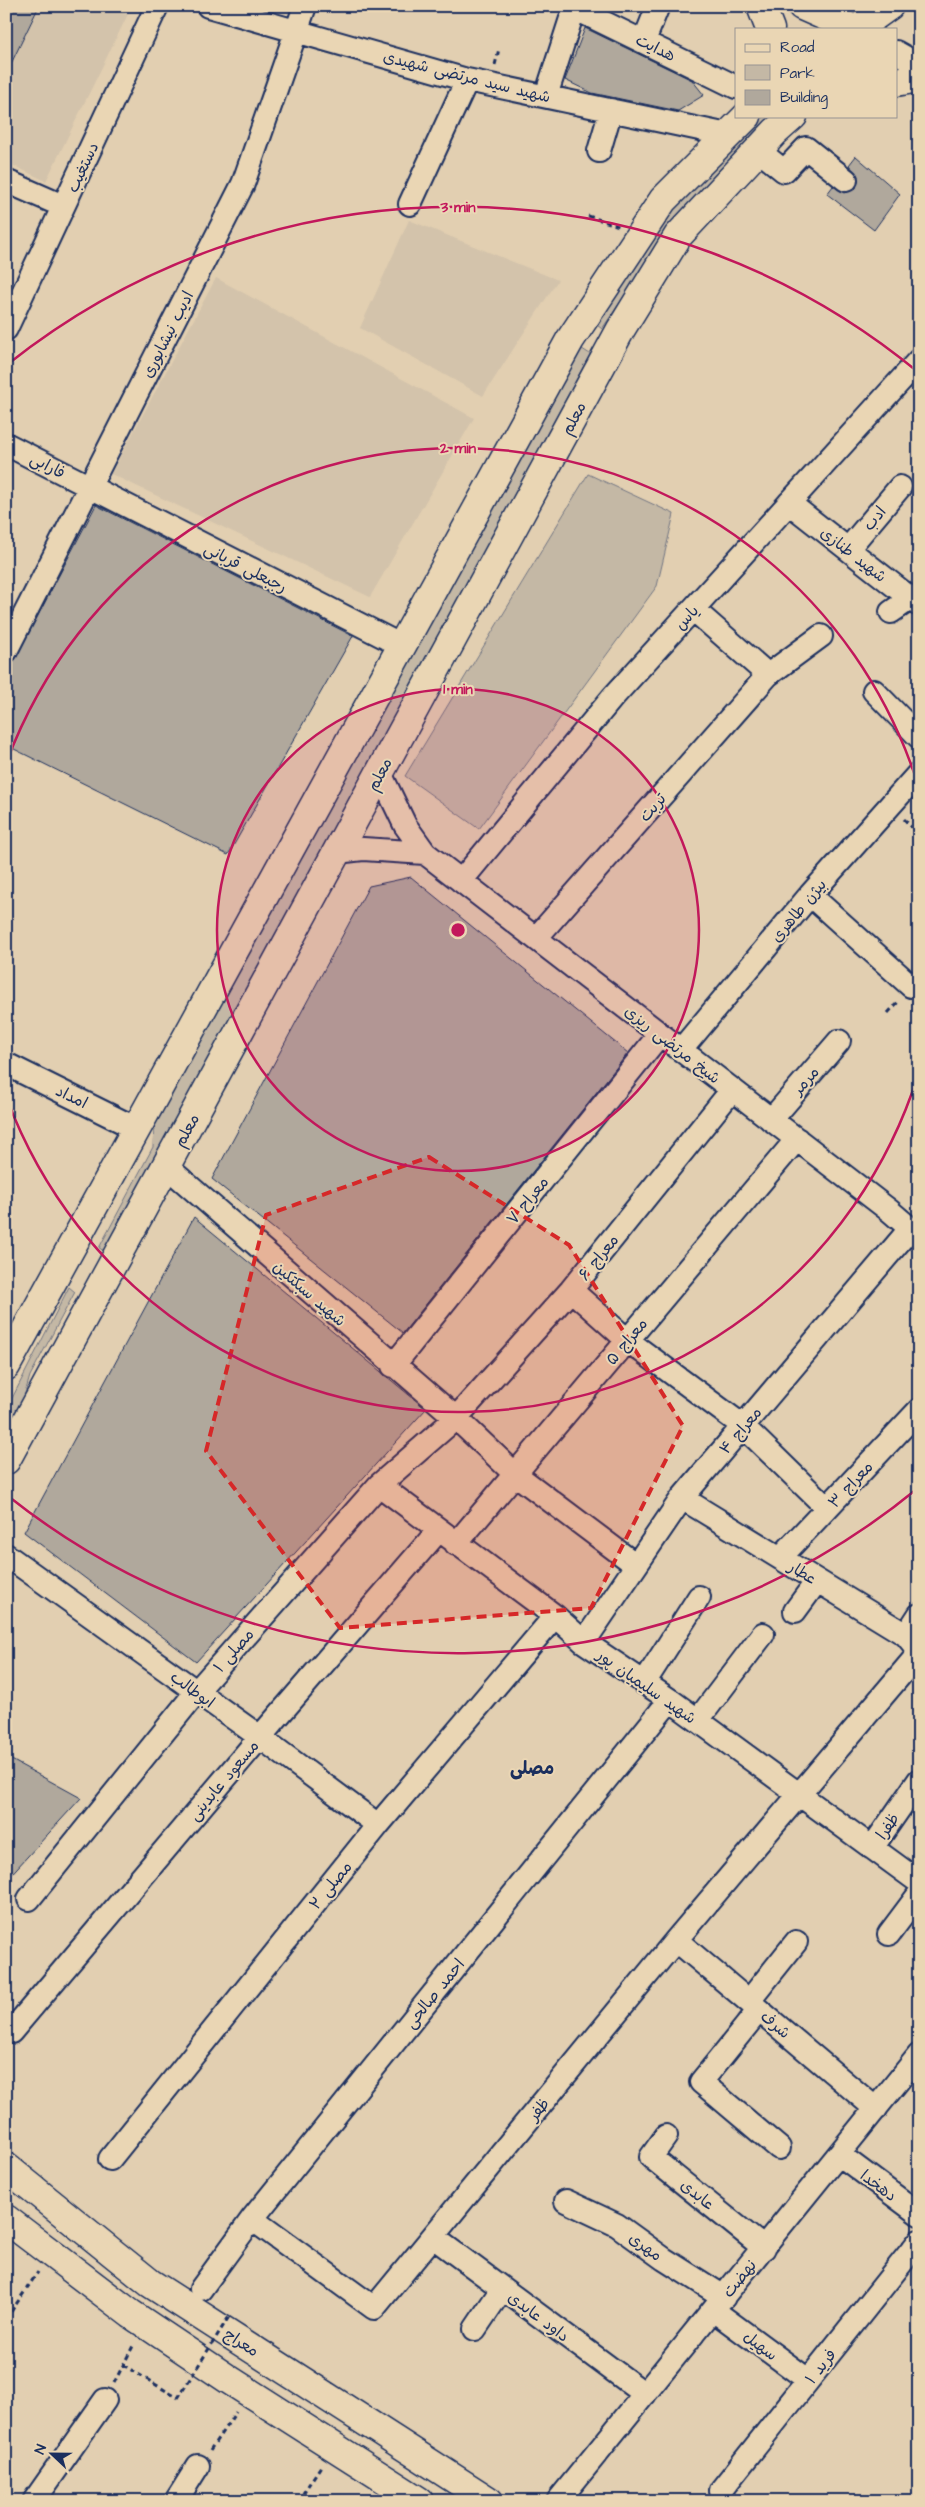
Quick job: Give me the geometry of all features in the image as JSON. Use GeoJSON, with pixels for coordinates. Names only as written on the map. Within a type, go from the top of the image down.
{"type":"FeatureCollection","features":[{"type":"Feature","properties":{"kind":"main road"},"geometry":{"type":"LineString","coordinates":[[762,6],[770,28]]}},
{"type":"Feature","properties":{"kind":"main road"},"geometry":{"type":"LineString","coordinates":[[802,6],[871,19]]}},
{"type":"Feature","properties":{"kind":"main road"},"geometry":{"type":"LineString","coordinates":[[898,82],[919,78]]}},
{"type":"Feature","properties":{"kind":"main road","name":"معلم"},"geometry":{"type":"LineString","coordinates":[[6,1460],[610,349],[678,236],[775,133],[799,118]]}},
{"type":"Feature","properties":{"kind":"main road"},"geometry":{"type":"LineString","coordinates":[[6,1366],[577,329],[663,200],[737,126]]}},
{"type":"Feature","properties":{"kind":"main road"},"geometry":{"type":"LineString","coordinates":[[577,329],[610,349]]}},
{"type":"Feature","properties":{"kind":"main road"},"geometry":{"type":"LineString","coordinates":[[73,1245],[112,1265]]}},
{"type":"Feature","properties":{"kind":"main road","name":"معراج"},"geometry":{"type":"LineString","coordinates":[[6,2167],[150,2283],[489,2501]]}},
{"type":"Feature","properties":{"kind":"main road"},"geometry":{"type":"LineString","coordinates":[[6,2219],[145,2324],[419,2501]]}},
{"type":"Feature","properties":{"kind":"street","name":"دستغیب"},"geometry":{"type":"LineString","coordinates":[[6,329],[157,6]]}},
{"type":"Feature","properties":{"kind":"street","name":"شهید سید مرتضی شهیدی"},"geometry":{"type":"LineString","coordinates":[[208,6],[467,80],[611,110],[737,126]]}},
{"type":"Feature","properties":{"kind":"street","name":"ادیب نیشابوری"},"geometry":{"type":"LineString","coordinates":[[6,651],[243,184],[305,6]]}},
{"type":"Feature","properties":{"kind":"street"},"geometry":{"type":"LineString","coordinates":[[644,40],[658,6]]}},
{"type":"Feature","properties":{"kind":"street"},"geometry":{"type":"LineString","coordinates":[[546,96],[574,7]]}},
{"type":"Feature","properties":{"kind":"street","name":"هدایت"},"geometry":{"type":"LineString","coordinates":[[574,7],[644,40],[735,87]]}},
{"type":"Feature","properties":{"kind":"street"},"geometry":{"type":"LineString","coordinates":[[898,53],[919,65]]}},
{"type":"Feature","properties":{"kind":"street"},"geometry":{"type":"LineString","coordinates":[[410,204],[467,80]]}},
{"type":"Feature","properties":{"kind":"street"},"geometry":{"type":"LineString","coordinates":[[599,152],[611,110]]}},
{"type":"Feature","properties":{"kind":"street"},"geometry":{"type":"LineString","coordinates":[[775,133],[784,172],[806,148],[846,180]]}},
{"type":"Feature","properties":{"kind":"street"},"geometry":{"type":"LineString","coordinates":[[6,181],[64,206]]}},
{"type":"Feature","properties":{"kind":"street","name":"یاس"},"geometry":{"type":"LineString","coordinates":[[461,881],[614,697],[919,360]]}},
{"type":"Feature","properties":{"kind":"street","name":"فارابی"},"geometry":{"type":"LineString","coordinates":[[6,444],[90,487]]}},
{"type":"Feature","properties":{"kind":"street","name":"رجبعلی قربانی"},"geometry":{"type":"LineString","coordinates":[[90,487],[402,646]]}},
{"type":"Feature","properties":{"kind":"street","name":"ادب"},"geometry":{"type":"LineString","coordinates":[[848,549],[900,487]]}},
{"type":"Feature","properties":{"kind":"street","name":"شهید طنازی"},"geometry":{"type":"LineString","coordinates":[[789,503],[914,602]]}},
{"type":"Feature","properties":{"kind":"street"},"geometry":{"type":"LineString","coordinates":[[891,612],[914,602]]}},
{"type":"Feature","properties":{"kind":"street"},"geometry":{"type":"LineString","coordinates":[[693,609],[768,675]]}},
{"type":"Feature","properties":{"kind":"street","name":"تربت"},"geometry":{"type":"LineString","coordinates":[[536,938],[768,675],[821,636]]}},
{"type":"Feature","properties":{"kind":"street"},"geometry":{"type":"LineString","coordinates":[[874,691],[919,737]]}},
{"type":"Feature","properties":{"kind":"street","name":"شیخ مرتضی ریزی"},"geometry":{"type":"LineString","coordinates":[[380,773],[405,825],[425,853],[797,1139],[914,1232]]}},
{"type":"Feature","properties":{"kind":"street","name":"بیژن طاهری"},"geometry":{"type":"LineString","coordinates":[[681,1050],[810,895],[919,773]]}},
{"type":"Feature","properties":{"kind":"street"},"geometry":{"type":"LineString","coordinates":[[337,852],[363,849],[425,853]]}},
{"type":"Feature","properties":{"kind":"street"},"geometry":{"type":"LineString","coordinates":[[810,895],[911,986]]}},
{"type":"Feature","properties":{"kind":"street","name":"معراح ۷"},"geometry":{"type":"LineString","coordinates":[[393,1366],[660,1034]]}},
{"type":"Feature","properties":{"kind":"street","name":"مرمر"},"geometry":{"type":"LineString","coordinates":[[771,1120],[839,1041]]}},
{"type":"Feature","properties":{"kind":"street","name":"امداد"},"geometry":{"type":"LineString","coordinates":[[6,1064],[137,1129]]}},
{"type":"Feature","properties":{"kind":"street","name":"معراج ۶"},"geometry":{"type":"LineString","coordinates":[[456,1418],[571,1290],[732,1090]]}},
{"type":"Feature","properties":{"kind":"street","name":"معراج ۵"},"geometry":{"type":"LineString","coordinates":[[447,1537],[515,1474],[797,1139]]}},
{"type":"Feature","properties":{"kind":"street","name":"شهید سبکتکین"},"geometry":{"type":"LineString","coordinates":[[166,1166],[393,1366],[456,1418],[515,1474],[636,1565]]}},
{"type":"Feature","properties":{"kind":"street","name":"معراج ۴"},"geometry":{"type":"LineString","coordinates":[[584,1642],[682,1498],[914,1232]]}},
{"type":"Feature","properties":{"kind":"street"},"geometry":{"type":"LineString","coordinates":[[571,1290],[627,1340],[743,1426],[827,1508]]}},
{"type":"Feature","properties":{"kind":"street","name":"معراج ۳"},"geometry":{"type":"LineString","coordinates":[[780,1558],[919,1410]]}},
{"type":"Feature","properties":{"kind":"street","name":"مصلی ۱"},"geometry":{"type":"LineString","coordinates":[[29,1899],[197,1691],[379,1485],[456,1418]]}},
{"type":"Feature","properties":{"kind":"street","name":"شهید سلیمیان پور"},"geometry":{"type":"LineString","coordinates":[[379,1485],[555,1616],[584,1642],[698,1720],[919,1882]]}},
{"type":"Feature","properties":{"kind":"street","name":"عطار"},"geometry":{"type":"LineString","coordinates":[[682,1498],[817,1580],[914,1646]]}},
{"type":"Feature","properties":{"kind":"street","name":"مسعود عابدینی"},"geometry":{"type":"LineString","coordinates":[[12,2032],[260,1737],[447,1537]]}},
{"type":"Feature","properties":{"kind":"street","name":"ابوطالب"},"geometry":{"type":"LineString","coordinates":[[6,1555],[197,1691],[378,1825]]}},
{"type":"Feature","properties":{"kind":"street"},"geometry":{"type":"LineString","coordinates":[[795,1611],[817,1580]]}},
{"type":"Feature","properties":{"kind":"street"},"geometry":{"type":"LineString","coordinates":[[644,1682],[699,1597]]}},
{"type":"Feature","properties":{"kind":"street","name":"مصلی ۲"},"geometry":{"type":"LineString","coordinates":[[110,2158],[378,1825],[555,1616]]}},
{"type":"Feature","properties":{"kind":"street","name":"ظفر"},"geometry":{"type":"LineString","coordinates":[[252,2219],[374,2308],[676,1940],[801,1796],[914,1646],[919,1616]]}},
{"type":"Feature","properties":{"kind":"street"},"geometry":{"type":"LineString","coordinates":[[698,1720],[763,1634]]}},
{"type":"Feature","properties":{"kind":"street","name":"احمد صالحی"},"geometry":{"type":"LineString","coordinates":[[200,2289],[252,2219],[670,1700]]}},
{"type":"Feature","properties":{"kind":"street","name":"ظفرا"},"geometry":{"type":"LineString","coordinates":[[872,1848],[919,1780]]}},
{"type":"Feature","properties":{"kind":"street"},"geometry":{"type":"LineString","coordinates":[[889,1934],[919,1894]]}},
{"type":"Feature","properties":{"kind":"street","name":"شرف"},"geometry":{"type":"LineString","coordinates":[[676,1940],[876,2109]]}},
{"type":"Feature","properties":{"kind":"street"},"geometry":{"type":"LineString","coordinates":[[779,2148],[701,2082],[796,1942]]}},
{"type":"Feature","properties":{"kind":"street","name":"نهضت"},"geometry":{"type":"LineString","coordinates":[[558,2501],[840,2155],[919,2055]]}},
{"type":"Feature","properties":{"kind":"street","name":"عابدی"},"geometry":{"type":"LineString","coordinates":[[666,2136],[651,2156],[764,2248]]}},
{"type":"Feature","properties":{"kind":"street","name":"دهخدا"},"geometry":{"type":"LineString","coordinates":[[840,2155],[919,2214]]}},
{"type":"Feature","properties":{"kind":"street","name":"مهری"},"geometry":{"type":"LineString","coordinates":[[566,2201],[617,2225],[664,2259],[719,2303]]}},
{"type":"Feature","properties":{"kind":"street","name":"داود عابدی"},"geometry":{"type":"LineString","coordinates":[[433,2237],[645,2394]]}},
{"type":"Feature","properties":{"kind":"street","name":"فرید ۱"},"geometry":{"type":"LineString","coordinates":[[721,2490],[919,2241]]}},
{"type":"Feature","properties":{"kind":"street"},"geometry":{"type":"LineString","coordinates":[[475,2329],[502,2288]]}},
{"type":"Feature","properties":{"kind":"street","name":"سهیل"},"geometry":{"type":"LineString","coordinates":[[719,2303],[808,2380]]}},
{"type":"Feature","properties":{"kind":"street"},"geometry":{"type":"LineString","coordinates":[[34,2501],[105,2400]]}},
{"type":"Feature","properties":{"kind":"street"},"geometry":{"type":"LineString","coordinates":[[176,2501],[198,2466]]}},
{"type":"Feature","properties":{"kind":"path"},"geometry":{"type":"LineString","coordinates":[[588,216],[641,233]]}},
{"type":"Feature","properties":{"kind":"path"},"geometry":{"type":"LineString","coordinates":[[6,2318],[51,2253]]}},
{"type":"Feature","properties":{"kind":"path"},"geometry":{"type":"LineString","coordinates":[[123,2365],[178,2398],[230,2315]]}},
{"type":"Feature","properties":{"kind":"path"},"geometry":{"type":"LineString","coordinates":[[105,2400],[145,2324]]}},
{"type":"Feature","properties":{"kind":"path"},"geometry":{"type":"LineString","coordinates":[[198,2466],[250,2393]]}},
{"type":"Feature","properties":{"kind":"path"},"geometry":{"type":"LineString","coordinates":[[298,2501],[334,2447]]}},
{"type":"Feature","properties":{"kind":"highlighted area"},"geometry":{"type":"Polygon","coordinates":[[[429,1157],[569,1245],[683,1426],[591,1608],[340,1628],[206,1451],[266,1215],[429,1157]]]}},
{"type":"Feature","properties":{"kind":"shaded area"},"geometry":{"type":"Polygon","coordinates":[[[6,6],[132,6],[46,181],[6,162],[6,6]]]}},
{"type":"Feature","properties":{"kind":"shaded area"},"geometry":{"type":"Polygon","coordinates":[[[409,220],[558,280],[483,396],[360,328],[409,220]]]}},
{"type":"Feature","properties":{"kind":"shaded area"},"geometry":{"type":"Polygon","coordinates":[[[216,278],[474,418],[370,597],[111,474],[216,278]]]}},
{"type":"Feature","properties":{"kind":"green space"},"geometry":{"type":"Polygon","coordinates":[[[758,118],[770,118],[711,179],[661,242],[602,329],[592,321],[674,203],[758,118]]]}},
{"type":"Feature","properties":{"kind":"green space"},"geometry":{"type":"Polygon","coordinates":[[[579,347],[590,354],[106,1252],[99,1248],[153,1147],[154,1127],[579,347]]]}},
{"type":"Feature","properties":{"kind":"green space"},"geometry":{"type":"Polygon","coordinates":[[[588,474],[674,514],[657,586],[479,829],[405,776],[588,474]]]}},
{"type":"Feature","properties":{"kind":"green space"},"geometry":{"type":"Polygon","coordinates":[[[69,1287],[75,1292],[30,1376],[19,1414],[6,1438],[6,1410],[69,1287]]]}},
{"type":"Feature","properties":{"kind":"building"},"geometry":{"type":"Polygon","coordinates":[[[6,6],[39,6],[6,74],[6,6]]]}},
{"type":"Feature","properties":{"kind":"building"},"geometry":{"type":"Polygon","coordinates":[[[585,28],[692,80],[704,95],[678,111],[592,93],[565,80],[585,28]]]}},
{"type":"Feature","properties":{"kind":"building"},"geometry":{"type":"Polygon","coordinates":[[[856,156],[900,194],[874,230],[827,194],[833,186],[845,193],[856,188],[858,176],[849,165],[856,156]]]}},
{"type":"Feature","properties":{"kind":"building"},"geometry":{"type":"Polygon","coordinates":[[[96,505],[353,636],[228,855],[6,745],[6,676],[96,505]]]}},
{"type":"Feature","properties":{"kind":"building"},"geometry":{"type":"Polygon","coordinates":[[[411,877],[628,1053],[403,1333],[212,1179],[369,886],[411,877]]]}},
{"type":"Feature","properties":{"kind":"building"},"geometry":{"type":"Polygon","coordinates":[[[194,1217],[426,1409],[196,1662],[24,1532],[194,1217]]]}},
{"type":"Feature","properties":{"kind":"building"},"geometry":{"type":"Polygon","coordinates":[[[6,1757],[81,1798],[6,1880],[6,1757]]]}},
{"type":"Feature","properties":{"kind":"district","name":"مصلی"},"geometry":{"type":"Point","coordinates":[532,1768]}}]}
